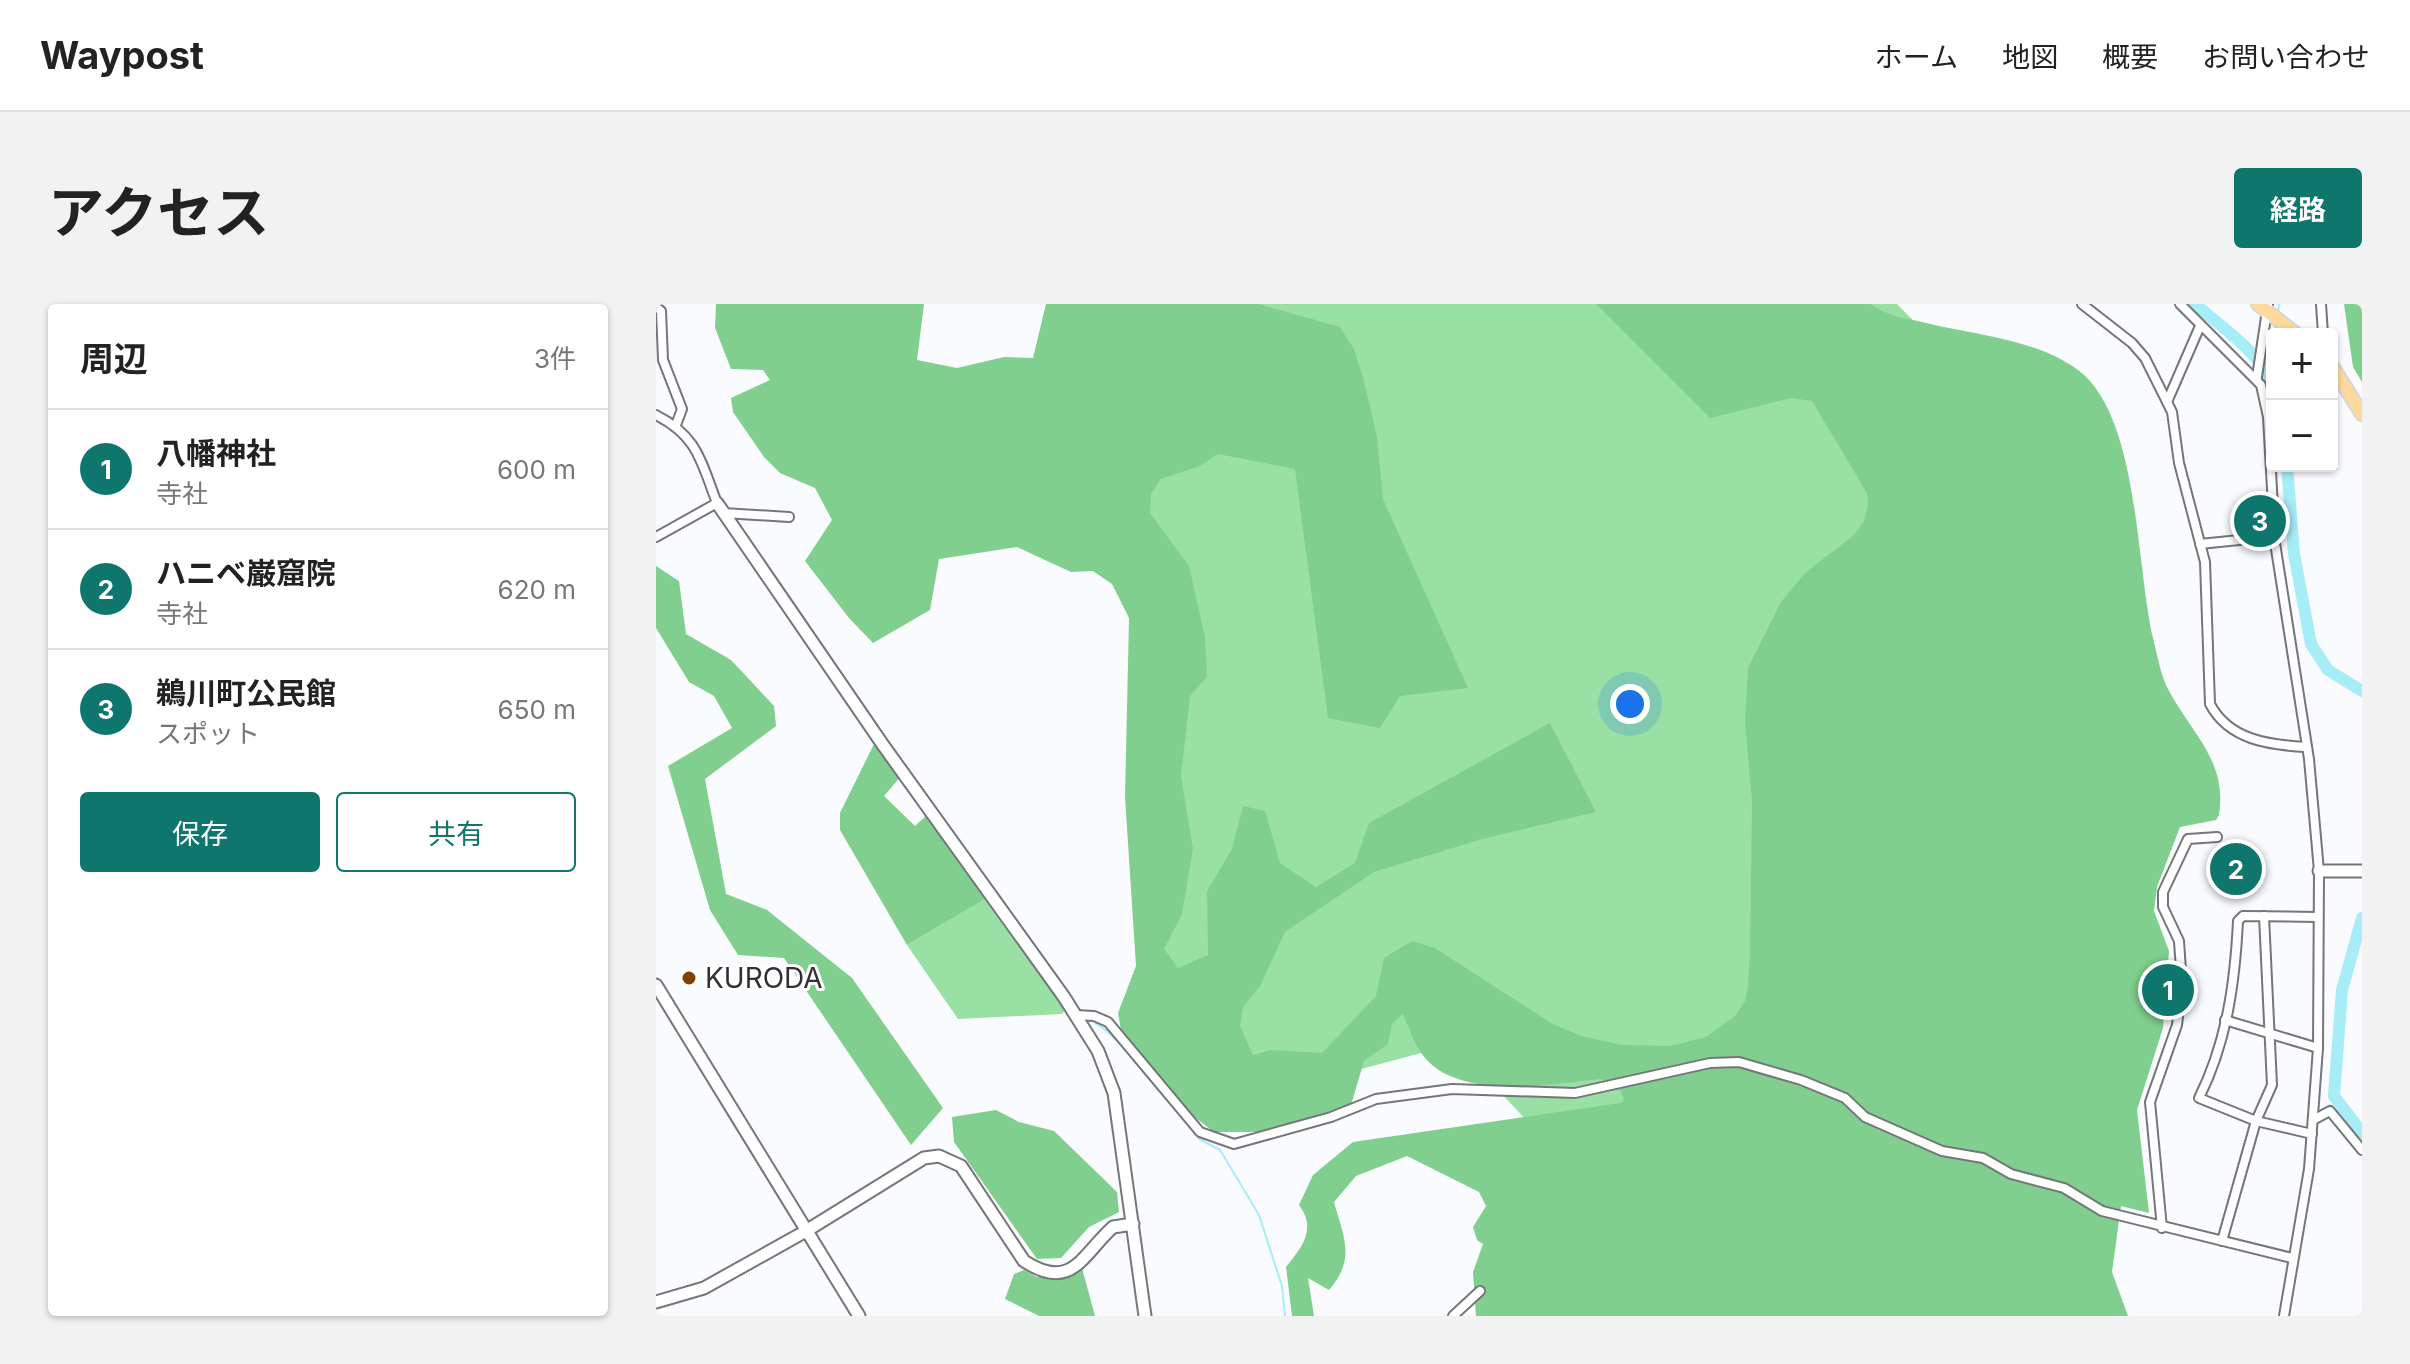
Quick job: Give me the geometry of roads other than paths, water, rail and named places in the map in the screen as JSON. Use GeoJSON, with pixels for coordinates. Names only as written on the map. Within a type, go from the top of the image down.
{"type":"FeatureCollection","features":[{"type":"Feature","properties":{"kind":"main road"},"geometry":{"type":"LineString","coordinates":[[2265,306],[2289,328]]}},
{"type":"Feature","properties":{"kind":"main road"},"geometry":{"type":"LineString","coordinates":[[2338,376],[2362,414]]}},
{"type":"Feature","properties":{"kind":"street"},"geometry":{"type":"LineString","coordinates":[[2082,304],[2132,343],[2145,358],[2167,402],[2205,562],[2207,692],[2212,709],[2242,735],[2268,745],[2306,747]]}},
{"type":"Feature","properties":{"kind":"street"},"geometry":{"type":"LineString","coordinates":[[2180,304],[2257,377]]}},
{"type":"Feature","properties":{"kind":"street"},"geometry":{"type":"LineString","coordinates":[[2321,304],[2323,328]]}},
{"type":"Feature","properties":{"kind":"street"},"geometry":{"type":"LineString","coordinates":[[2265,306],[2257,377],[2268,417],[2275,543],[2306,747],[2319,871],[2318,1048],[2312,1134],[2284,1316]]}},
{"type":"Feature","properties":{"kind":"street"},"geometry":{"type":"LineString","coordinates":[[656,307],[661,311],[660,367],[682,409],[676,425]]}},
{"type":"Feature","properties":{"kind":"street"},"geometry":{"type":"LineString","coordinates":[[2167,402],[2200,326]]}},
{"type":"Feature","properties":{"kind":"street"},"geometry":{"type":"LineString","coordinates":[[656,415],[676,425],[694,443],[720,508],[1098,1051],[1114,1093],[1145,1316]]}},
{"type":"Feature","properties":{"kind":"street"},"geometry":{"type":"LineString","coordinates":[[656,537],[720,508],[789,517]]}},
{"type":"Feature","properties":{"kind":"street"},"geometry":{"type":"LineString","coordinates":[[2200,544],[2249,539],[2275,543]]}},
{"type":"Feature","properties":{"kind":"street"},"geometry":{"type":"LineString","coordinates":[[2162,1228],[2150,1102],[2177,1025],[2182,985],[2179,941],[2163,907],[2163,892],[2188,839],[2217,837]]}},
{"type":"Feature","properties":{"kind":"street"},"geometry":{"type":"LineString","coordinates":[[2319,871],[2362,871]]}},
{"type":"Feature","properties":{"kind":"street"},"geometry":{"type":"LineString","coordinates":[[2312,1134],[2256,1121],[2199,1098],[2235,986],[2238,921],[2243,916],[2318,917]]}},
{"type":"Feature","properties":{"kind":"street"},"geometry":{"type":"LineString","coordinates":[[2222,1241],[2256,1121],[2272,1085],[2272,1033],[2264,916]]}},
{"type":"Feature","properties":{"kind":"street"},"geometry":{"type":"LineString","coordinates":[[656,985],[859,1316]]}},
{"type":"Feature","properties":{"kind":"street"},"geometry":{"type":"LineString","coordinates":[[1075,1015],[1094,1016],[1108,1022],[1200,1132],[1234,1144],[1331,1117],[1376,1099],[1452,1089],[1575,1093],[1710,1063],[1739,1062],[1778,1072],[1845,1098],[1865,1117],[1942,1151],[1983,1158],[2011,1174],[2077,1194],[2102,1211],[2292,1258]]}},
{"type":"Feature","properties":{"kind":"street"},"geometry":{"type":"LineString","coordinates":[[2225,1020],[2318,1048]]}},
{"type":"Feature","properties":{"kind":"street"},"geometry":{"type":"LineString","coordinates":[[2313,1120],[2330,1111],[2362,1150]]}},
{"type":"Feature","properties":{"kind":"street"},"geometry":{"type":"LineString","coordinates":[[656,1302],[704,1288],[806,1231],[913,1162],[939,1156],[961,1166],[971,1177],[1024,1261],[1036,1269],[1058,1273],[1081,1265],[1113,1227],[1133,1224]]}},
{"type":"Feature","properties":{"kind":"street"},"geometry":{"type":"LineString","coordinates":[[1453,1316],[1480,1291]]}},
{"type":"Feature","properties":{"kind":"waterway"},"geometry":{"type":"LineString","coordinates":[[2195,304],[2248,349],[2266,371]]}},
{"type":"Feature","properties":{"kind":"waterway"},"geometry":{"type":"LineString","coordinates":[[2278,315],[2279,304]]}},
{"type":"Feature","properties":{"kind":"waterway"},"geometry":{"type":"LineString","coordinates":[[2287,472],[2294,554],[2311,644],[2328,670],[2362,691]]}},
{"type":"Feature","properties":{"kind":"waterway"},"geometry":{"type":"LineString","coordinates":[[2362,918],[2342,990],[2334,1096],[2362,1133]]}},
{"type":"Feature","properties":{"kind":"waterway"},"geometry":{"type":"LineString","coordinates":[[1095,1023],[1126,1050],[1175,1108]]}},
{"type":"Feature","properties":{"kind":"waterway"},"geometry":{"type":"LineString","coordinates":[[1195,1132],[1199,1139],[1220,1150],[1259,1215],[1282,1286],[1285,1316]]}},
{"type":"Feature","properties":{"kind":"place","name":"鵜川町公民館"},"geometry":{"type":"Point","coordinates":[2260,521]}},
{"type":"Feature","properties":{"kind":"place","name":"ハニベ巌窟院"},"geometry":{"type":"Point","coordinates":[2236,869]}},
{"type":"Feature","properties":{"kind":"place","name":"KURODA"},"geometry":{"type":"Point","coordinates":[689,978]}},
{"type":"Feature","properties":{"kind":"place","name":"八幡神社"},"geometry":{"type":"Point","coordinates":[2168,990]}}]}
